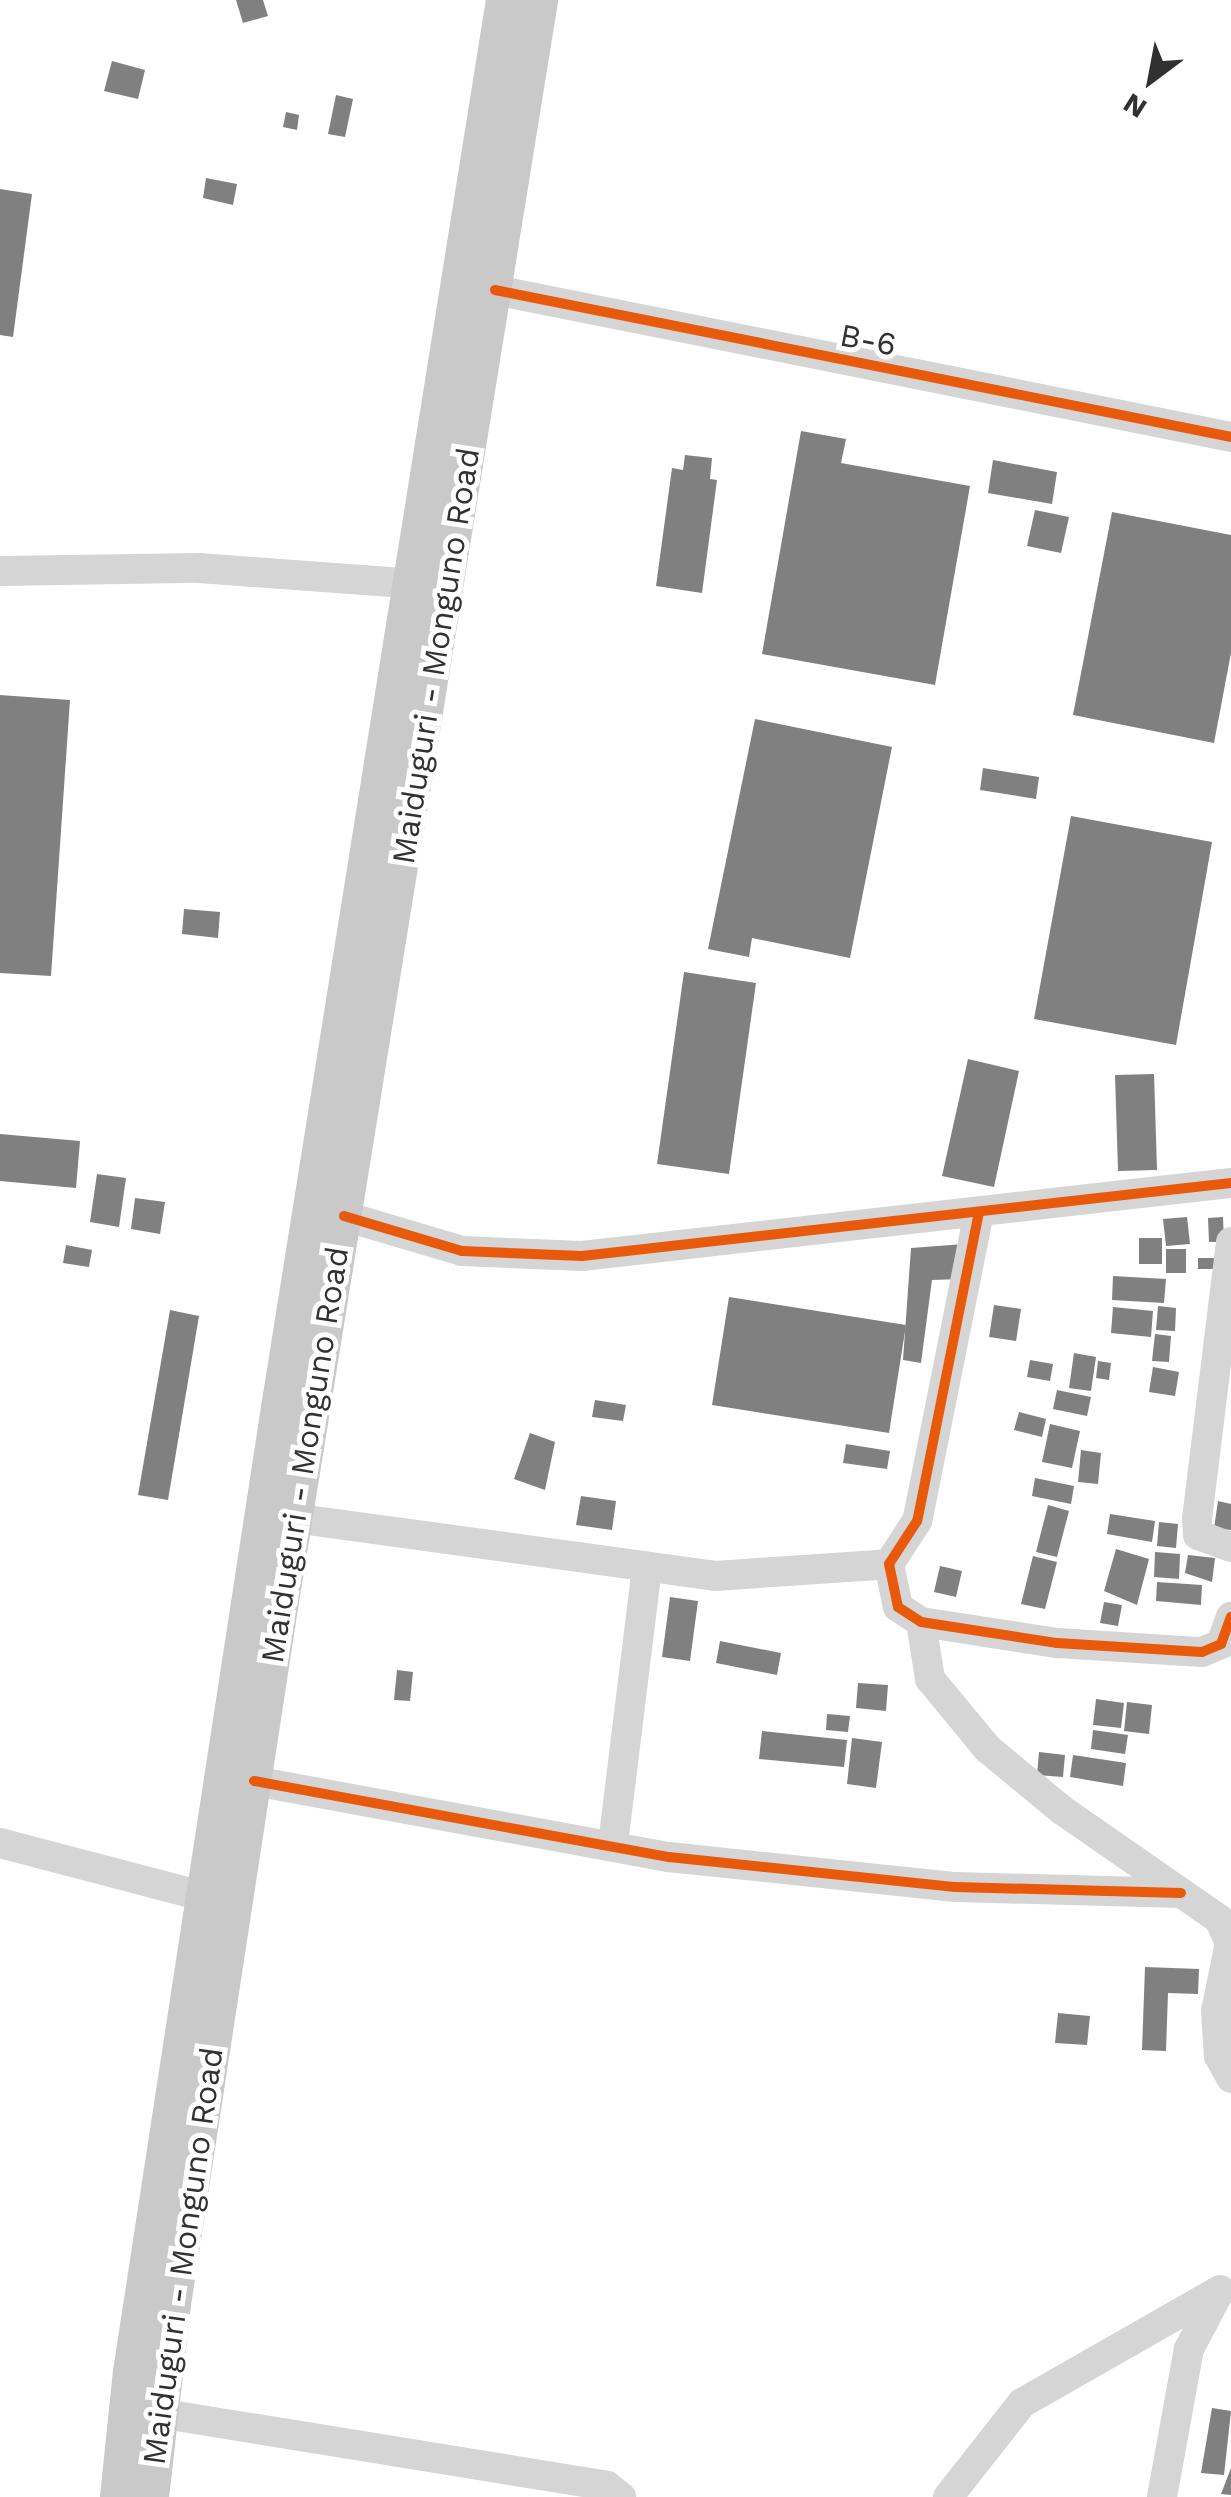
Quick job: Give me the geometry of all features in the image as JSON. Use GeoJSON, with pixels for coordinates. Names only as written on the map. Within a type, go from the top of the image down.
{"type":"FeatureCollection","features":[{"type":"Feature","properties":{"kind":"main road","name":"Maiduguri - Monguno Road"},"geometry":{"type":"LineString","coordinates":[[119,2497],[132,2372],[505,0]]}},
{"type":"Feature","properties":{"kind":"main road","name":"Maiduguri - Monguno Road"},"geometry":{"type":"LineString","coordinates":[[150,2497],[158,2412],[293,1518],[539,0]]}},
{"type":"Feature","properties":{"kind":"street","name":"B-6"},"geometry":{"type":"LineString","coordinates":[[495,290],[1231,438]]}},
{"type":"Feature","properties":{"kind":"street"},"geometry":{"type":"LineString","coordinates":[[0,570],[199,568],[415,584]]}},
{"type":"Feature","properties":{"kind":"street"},"geometry":{"type":"LineString","coordinates":[[344,1216],[462,1251],[582,1256],[1231,1183]]}},
{"type":"Feature","properties":{"kind":"street"},"geometry":{"type":"LineString","coordinates":[[979,1212],[918,1521],[889,1564],[898,1607],[921,1622],[1058,1643],[1202,1652],[1221,1644],[1231,1616]]}},
{"type":"Feature","properties":{"kind":"street"},"geometry":{"type":"LineString","coordinates":[[1231,1242],[1197,1520],[1198,1535],[1231,1547]]}},
{"type":"Feature","properties":{"kind":"street"},"geometry":{"type":"LineString","coordinates":[[293,1518],[715,1576],[889,1564]]}},
{"type":"Feature","properties":{"kind":"street"},"geometry":{"type":"LineString","coordinates":[[614,1844],[647,1566]]}},
{"type":"Feature","properties":{"kind":"street"},"geometry":{"type":"LineString","coordinates":[[921,1622],[930,1679],[988,1749],[1062,1810],[1220,1919],[1230,1943],[1216,2011],[1219,2056],[1231,2078]]}},
{"type":"Feature","properties":{"kind":"street"},"geometry":{"type":"LineString","coordinates":[[254,1780],[669,1857],[954,1886],[1181,1893]]}},
{"type":"Feature","properties":{"kind":"street"},"geometry":{"type":"LineString","coordinates":[[0,1843],[206,1897]]}},
{"type":"Feature","properties":{"kind":"street"},"geometry":{"type":"LineString","coordinates":[[948,2497],[1022,2402],[1225,2284]]}},
{"type":"Feature","properties":{"kind":"street"},"geometry":{"type":"LineString","coordinates":[[1162,2497],[1189,2349],[1225,2284]]}},
{"type":"Feature","properties":{"kind":"street"},"geometry":{"type":"LineString","coordinates":[[158,2412],[608,2486],[621,2497]]}},
{"type":"Feature","properties":{"kind":"building"},"geometry":{"type":"Polygon","coordinates":[[[236,0],[263,0],[268,16],[243,23],[236,0]]]}},
{"type":"Feature","properties":{"kind":"building"},"geometry":{"type":"Polygon","coordinates":[[[112,61],[145,70],[138,99],[104,91],[112,61]]]}},
{"type":"Feature","properties":{"kind":"building"},"geometry":{"type":"Polygon","coordinates":[[[336,95],[353,99],[345,137],[328,134],[336,95]]]}},
{"type":"Feature","properties":{"kind":"building"},"geometry":{"type":"Polygon","coordinates":[[[286,112],[299,115],[297,130],[283,127],[286,112]]]}},
{"type":"Feature","properties":{"kind":"building"},"geometry":{"type":"Polygon","coordinates":[[[206,178],[237,184],[233,205],[203,198],[206,178]]]}},
{"type":"Feature","properties":{"kind":"building"},"geometry":{"type":"Polygon","coordinates":[[[0,189],[32,194],[13,337],[0,335],[0,189]]]}},
{"type":"Feature","properties":{"kind":"building"},"geometry":{"type":"Polygon","coordinates":[[[801,431],[846,439],[841,463],[970,486],[935,685],[762,654],[801,431]]]}},
{"type":"Feature","properties":{"kind":"building"},"geometry":{"type":"Polygon","coordinates":[[[685,455],[712,458],[710,479],[717,480],[702,593],[656,586],[672,468],[683,470],[685,455]]]}},
{"type":"Feature","properties":{"kind":"building"},"geometry":{"type":"Polygon","coordinates":[[[993,460],[1057,472],[1052,504],[988,493],[993,460]]]}},
{"type":"Feature","properties":{"kind":"building"},"geometry":{"type":"Polygon","coordinates":[[[1035,510],[1069,517],[1061,553],[1027,546],[1035,510]]]}},
{"type":"Feature","properties":{"kind":"building"},"geometry":{"type":"Polygon","coordinates":[[[1112,512],[1231,535],[1231,653],[1214,743],[1073,715],[1112,512]]]}},
{"type":"Feature","properties":{"kind":"building"},"geometry":{"type":"Polygon","coordinates":[[[0,695],[70,700],[51,976],[0,973],[0,695]]]}},
{"type":"Feature","properties":{"kind":"building"},"geometry":{"type":"Polygon","coordinates":[[[755,719],[892,747],[850,958],[752,938],[749,957],[708,949],[755,719]]]}},
{"type":"Feature","properties":{"kind":"building"},"geometry":{"type":"Polygon","coordinates":[[[983,768],[1039,777],[1036,799],[980,790],[983,768]]]}},
{"type":"Feature","properties":{"kind":"building"},"geometry":{"type":"Polygon","coordinates":[[[1071,816],[1212,842],[1176,1045],[1034,1019],[1071,816]]]}},
{"type":"Feature","properties":{"kind":"building"},"geometry":{"type":"Polygon","coordinates":[[[184,909],[220,912],[218,938],[182,934],[184,909]]]}},
{"type":"Feature","properties":{"kind":"building"},"geometry":{"type":"Polygon","coordinates":[[[684,972],[756,983],[729,1174],[657,1164],[684,972]]]}},
{"type":"Feature","properties":{"kind":"building"},"geometry":{"type":"Polygon","coordinates":[[[968,1059],[1019,1071],[994,1187],[942,1176],[968,1059]]]}},
{"type":"Feature","properties":{"kind":"building"},"geometry":{"type":"Polygon","coordinates":[[[1154,1074],[1157,1170],[1118,1171],[1115,1075],[1154,1074]]]}},
{"type":"Feature","properties":{"kind":"building"},"geometry":{"type":"Polygon","coordinates":[[[0,1134],[80,1141],[76,1188],[0,1181],[0,1134]]]}},
{"type":"Feature","properties":{"kind":"building"},"geometry":{"type":"Polygon","coordinates":[[[97,1174],[126,1178],[119,1227],[90,1222],[97,1174]]]}},
{"type":"Feature","properties":{"kind":"building"},"geometry":{"type":"Polygon","coordinates":[[[135,1198],[165,1202],[160,1234],[131,1229],[135,1198]]]}},
{"type":"Feature","properties":{"kind":"building"},"geometry":{"type":"Polygon","coordinates":[[[1187,1217],[1190,1244],[1166,1246],[1163,1219],[1187,1217]]]}},
{"type":"Feature","properties":{"kind":"building"},"geometry":{"type":"Polygon","coordinates":[[[1223,1217],[1224,1242],[1209,1242],[1208,1218],[1223,1217]]]}},
{"type":"Feature","properties":{"kind":"building"},"geometry":{"type":"Polygon","coordinates":[[[1139,1238],[1162,1238],[1162,1264],[1139,1264],[1139,1238]]]}},
{"type":"Feature","properties":{"kind":"building"},"geometry":{"type":"Polygon","coordinates":[[[964,1244],[961,1279],[932,1280],[921,1363],[903,1360],[911,1248],[964,1244]]]}},
{"type":"Feature","properties":{"kind":"building"},"geometry":{"type":"Polygon","coordinates":[[[66,1245],[92,1250],[89,1267],[63,1263],[66,1245]]]}},
{"type":"Feature","properties":{"kind":"building"},"geometry":{"type":"Polygon","coordinates":[[[1166,1249],[1186,1249],[1186,1273],[1166,1273],[1166,1249]]]}},
{"type":"Feature","properties":{"kind":"building"},"geometry":{"type":"Polygon","coordinates":[[[1198,1258],[1216,1258],[1216,1269],[1198,1269],[1198,1258]]]}},
{"type":"Feature","properties":{"kind":"building"},"geometry":{"type":"Polygon","coordinates":[[[1113,1276],[1166,1279],[1164,1303],[1112,1300],[1113,1276]]]}},
{"type":"Feature","properties":{"kind":"building"},"geometry":{"type":"Polygon","coordinates":[[[729,1297],[906,1325],[889,1433],[712,1405],[729,1297]]]}},
{"type":"Feature","properties":{"kind":"building"},"geometry":{"type":"Polygon","coordinates":[[[994,1305],[1021,1309],[1016,1341],[989,1337],[994,1305]]]}},
{"type":"Feature","properties":{"kind":"building"},"geometry":{"type":"Polygon","coordinates":[[[1158,1306],[1176,1308],[1175,1331],[1156,1330],[1158,1306]]]}},
{"type":"Feature","properties":{"kind":"building"},"geometry":{"type":"Polygon","coordinates":[[[1113,1307],[1153,1311],[1151,1337],[1111,1333],[1113,1307]]]}},
{"type":"Feature","properties":{"kind":"building"},"geometry":{"type":"Polygon","coordinates":[[[170,1310],[199,1316],[168,1500],[138,1495],[170,1310]]]}},
{"type":"Feature","properties":{"kind":"building"},"geometry":{"type":"Polygon","coordinates":[[[1155,1334],[1171,1336],[1169,1362],[1152,1361],[1155,1334]]]}},
{"type":"Feature","properties":{"kind":"building"},"geometry":{"type":"Polygon","coordinates":[[[1074,1353],[1096,1357],[1091,1391],[1069,1388],[1074,1353]]]}},
{"type":"Feature","properties":{"kind":"building"},"geometry":{"type":"Polygon","coordinates":[[[1030,1360],[1053,1364],[1050,1381],[1027,1377],[1030,1360]]]}},
{"type":"Feature","properties":{"kind":"building"},"geometry":{"type":"Polygon","coordinates":[[[1098,1361],[1111,1363],[1109,1380],[1096,1378],[1098,1361]]]}},
{"type":"Feature","properties":{"kind":"building"},"geometry":{"type":"Polygon","coordinates":[[[1153,1367],[1179,1372],[1175,1396],[1149,1392],[1153,1367]]]}},
{"type":"Feature","properties":{"kind":"building"},"geometry":{"type":"Polygon","coordinates":[[[1057,1390],[1091,1397],[1087,1416],[1053,1409],[1057,1390]]]}},
{"type":"Feature","properties":{"kind":"building"},"geometry":{"type":"Polygon","coordinates":[[[595,1400],[626,1405],[623,1421],[592,1417],[595,1400]]]}},
{"type":"Feature","properties":{"kind":"building"},"geometry":{"type":"Polygon","coordinates":[[[1019,1412],[1046,1419],[1042,1437],[1014,1430],[1019,1412]]]}},
{"type":"Feature","properties":{"kind":"building"},"geometry":{"type":"Polygon","coordinates":[[[1050,1424],[1080,1431],[1072,1468],[1042,1462],[1050,1424]]]}},
{"type":"Feature","properties":{"kind":"building"},"geometry":{"type":"Polygon","coordinates":[[[530,1433],[555,1442],[545,1490],[514,1479],[530,1433]]]}},
{"type":"Feature","properties":{"kind":"building"},"geometry":{"type":"Polygon","coordinates":[[[846,1444],[890,1451],[887,1469],[843,1463],[846,1444]]]}},
{"type":"Feature","properties":{"kind":"building"},"geometry":{"type":"Polygon","coordinates":[[[1081,1450],[1101,1453],[1098,1484],[1078,1482],[1081,1450]]]}},
{"type":"Feature","properties":{"kind":"building"},"geometry":{"type":"Polygon","coordinates":[[[1035,1478],[1074,1486],[1071,1504],[1032,1496],[1035,1478]]]}},
{"type":"Feature","properties":{"kind":"building"},"geometry":{"type":"Polygon","coordinates":[[[581,1496],[616,1501],[612,1530],[576,1525],[581,1496]]]}},
{"type":"Feature","properties":{"kind":"building"},"geometry":{"type":"Polygon","coordinates":[[[1218,1501],[1231,1504],[1231,1530],[1214,1528],[1218,1501]]]}},
{"type":"Feature","properties":{"kind":"building"},"geometry":{"type":"Polygon","coordinates":[[[1048,1505],[1069,1511],[1057,1557],[1036,1552],[1048,1505]]]}},
{"type":"Feature","properties":{"kind":"building"},"geometry":{"type":"Polygon","coordinates":[[[1110,1514],[1155,1521],[1152,1542],[1107,1534],[1110,1514]]]}},
{"type":"Feature","properties":{"kind":"building"},"geometry":{"type":"Polygon","coordinates":[[[1159,1522],[1178,1524],[1176,1548],[1157,1546],[1159,1522]]]}},
{"type":"Feature","properties":{"kind":"building"},"geometry":{"type":"Polygon","coordinates":[[[1116,1549],[1149,1559],[1137,1605],[1104,1591],[1116,1549]]]}},
{"type":"Feature","properties":{"kind":"building"},"geometry":{"type":"Polygon","coordinates":[[[1155,1552],[1180,1554],[1179,1579],[1154,1577],[1155,1552]]]}},
{"type":"Feature","properties":{"kind":"building"},"geometry":{"type":"Polygon","coordinates":[[[1188,1555],[1215,1558],[1212,1582],[1185,1573],[1188,1555]]]}},
{"type":"Feature","properties":{"kind":"building"},"geometry":{"type":"Polygon","coordinates":[[[1033,1556],[1057,1562],[1045,1609],[1021,1604],[1033,1556]]]}},
{"type":"Feature","properties":{"kind":"building"},"geometry":{"type":"Polygon","coordinates":[[[940,1566],[962,1571],[956,1597],[934,1592],[940,1566]]]}},
{"type":"Feature","properties":{"kind":"building"},"geometry":{"type":"Polygon","coordinates":[[[1157,1582],[1202,1585],[1201,1605],[1156,1601],[1157,1582]]]}},
{"type":"Feature","properties":{"kind":"building"},"geometry":{"type":"Polygon","coordinates":[[[670,1597],[698,1601],[690,1661],[662,1657],[670,1597]]]}},
{"type":"Feature","properties":{"kind":"building"},"geometry":{"type":"Polygon","coordinates":[[[1104,1602],[1122,1605],[1118,1626],[1100,1623],[1104,1602]]]}},
{"type":"Feature","properties":{"kind":"building"},"geometry":{"type":"Polygon","coordinates":[[[720,1641],[781,1653],[777,1675],[716,1663],[720,1641]]]}},
{"type":"Feature","properties":{"kind":"building"},"geometry":{"type":"Polygon","coordinates":[[[397,1670],[413,1672],[410,1701],[394,1700],[397,1670]]]}},
{"type":"Feature","properties":{"kind":"building"},"geometry":{"type":"Polygon","coordinates":[[[858,1683],[888,1685],[886,1711],[856,1708],[858,1683]]]}},
{"type":"Feature","properties":{"kind":"building"},"geometry":{"type":"Polygon","coordinates":[[[1096,1699],[1124,1703],[1121,1728],[1093,1725],[1096,1699]]]}},
{"type":"Feature","properties":{"kind":"building"},"geometry":{"type":"Polygon","coordinates":[[[1127,1702],[1152,1705],[1149,1734],[1124,1731],[1127,1702]]]}},
{"type":"Feature","properties":{"kind":"building"},"geometry":{"type":"Polygon","coordinates":[[[827,1714],[850,1716],[848,1732],[826,1730],[827,1714]]]}},
{"type":"Feature","properties":{"kind":"building"},"geometry":{"type":"Polygon","coordinates":[[[1093,1730],[1128,1735],[1125,1754],[1091,1749],[1093,1730]]]}},
{"type":"Feature","properties":{"kind":"building"},"geometry":{"type":"Polygon","coordinates":[[[762,1731],[847,1740],[844,1767],[759,1759],[762,1731]]]}},
{"type":"Feature","properties":{"kind":"building"},"geometry":{"type":"Polygon","coordinates":[[[852,1738],[882,1742],[876,1788],[847,1784],[852,1738]]]}},
{"type":"Feature","properties":{"kind":"building"},"geometry":{"type":"Polygon","coordinates":[[[1039,1752],[1065,1755],[1063,1777],[1037,1775],[1039,1752]]]}},
{"type":"Feature","properties":{"kind":"building"},"geometry":{"type":"Polygon","coordinates":[[[1073,1755],[1126,1763],[1123,1786],[1070,1777],[1073,1755]]]}},
{"type":"Feature","properties":{"kind":"building"},"geometry":{"type":"Polygon","coordinates":[[[1145,1967],[1199,1969],[1198,1994],[1168,1993],[1166,2051],[1142,2050],[1145,1967]]]}},
{"type":"Feature","properties":{"kind":"building"},"geometry":{"type":"Polygon","coordinates":[[[1058,2013],[1090,2016],[1087,2045],[1055,2043],[1058,2013]]]}},
{"type":"Feature","properties":{"kind":"building"},"geometry":{"type":"Polygon","coordinates":[[[1212,2408],[1231,2411],[1224,2475],[1201,2473],[1212,2408]]]}},
{"type":"Feature","properties":{"kind":"building"},"geometry":{"type":"Polygon","coordinates":[[[1231,2468],[1231,2495],[1221,2494],[1231,2468]]]}},
{"type":"Feature","properties":{"kind":"cycle path"},"geometry":{"type":"LineString","coordinates":[[495,290],[1231,437]]}},
{"type":"Feature","properties":{"kind":"cycle path"},"geometry":{"type":"LineString","coordinates":[[344,1216],[462,1251],[582,1256],[1231,1183]]}},
{"type":"Feature","properties":{"kind":"cycle path"},"geometry":{"type":"LineString","coordinates":[[979,1212],[917,1521],[889,1564],[898,1607],[921,1622],[1057,1643],[1202,1652],[1221,1644],[1231,1617]]}},
{"type":"Feature","properties":{"kind":"cycle path"},"geometry":{"type":"LineString","coordinates":[[254,1781],[669,1857],[955,1887],[1181,1893]]}}]}
